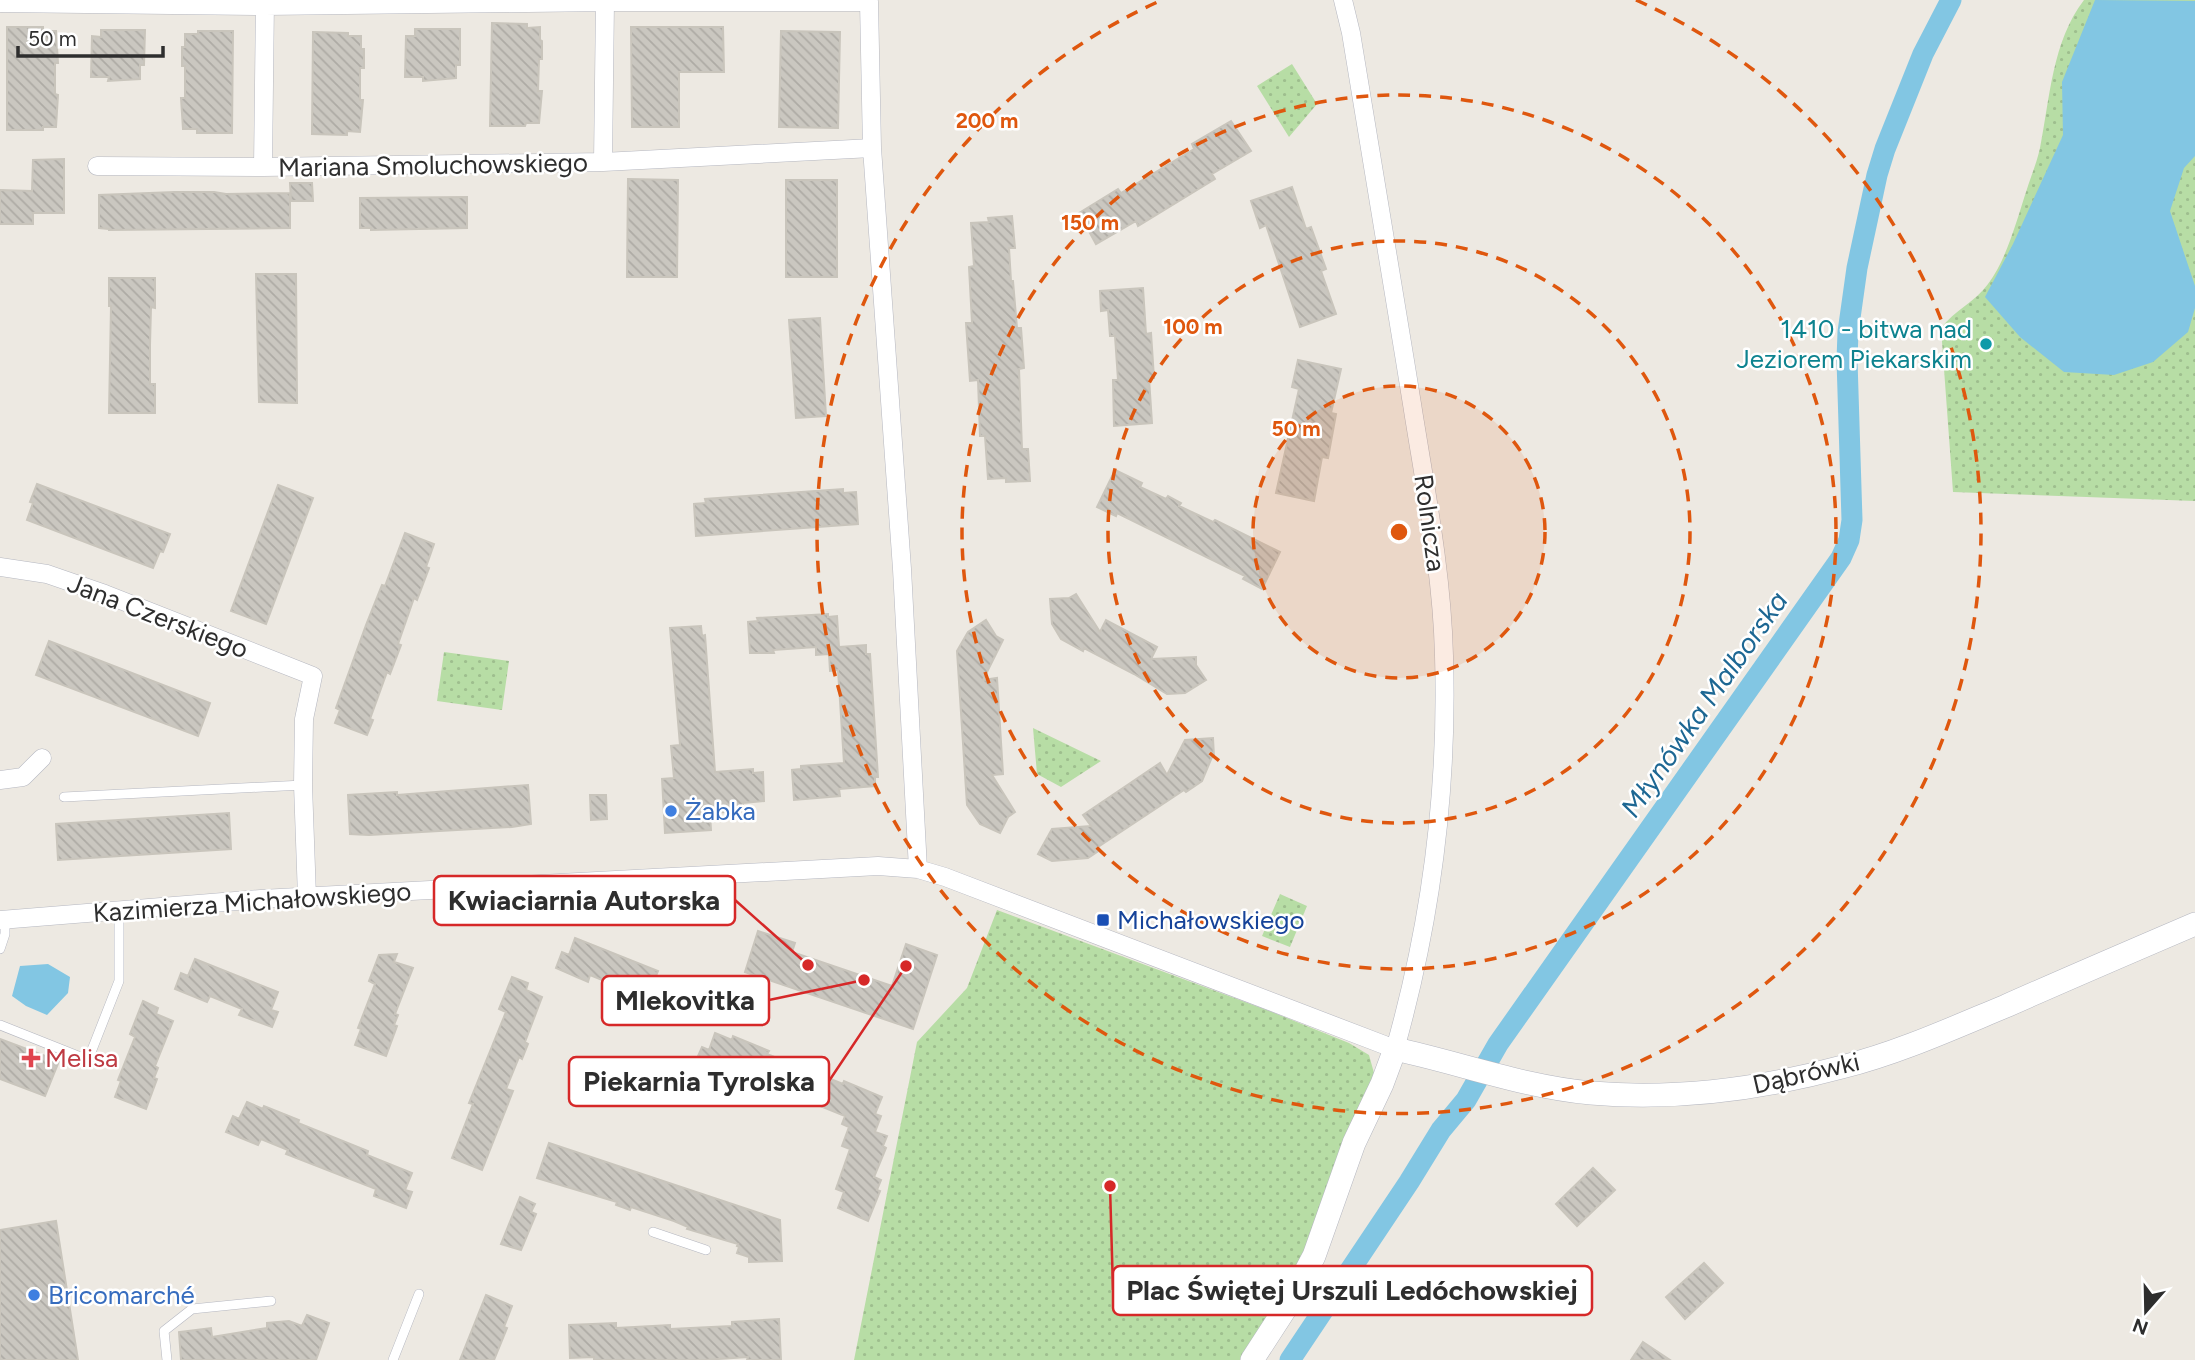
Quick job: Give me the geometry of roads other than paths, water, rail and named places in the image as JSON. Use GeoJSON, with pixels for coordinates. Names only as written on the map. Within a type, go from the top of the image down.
{"type":"FeatureCollection","features":[{"type":"Feature","properties":{"kind":"street","name":"Rolnicza"},"geometry":{"type":"LineString","coordinates":[[1343,0],[1352,33],[1437,561],[1444,652],[1443,767],[1438,814],[1426,908],[1395,1049]]}},
{"type":"Feature","properties":{"kind":"street","name":"Mariana Smoluchowskiego"},"geometry":{"type":"LineString","coordinates":[[603,162],[605,1]]}},
{"type":"Feature","properties":{"kind":"street"},"geometry":{"type":"LineString","coordinates":[[0,3],[869,2],[872,148],[902,569],[918,869]]}},
{"type":"Feature","properties":{"kind":"street","name":"Mariana Smoluchowskiego"},"geometry":{"type":"LineString","coordinates":[[263,167],[265,3]]}},
{"type":"Feature","properties":{"kind":"street","name":"Mariana Smoluchowskiego"},"geometry":{"type":"LineString","coordinates":[[97,166],[263,167],[603,162],[872,148]]}},
{"type":"Feature","properties":{"kind":"street","name":"Jana Czerskiego"},"geometry":{"type":"LineString","coordinates":[[0,567],[59,578],[313,676],[304,719],[303,785]]}},
{"type":"Feature","properties":{"kind":"street"},"geometry":{"type":"LineString","coordinates":[[0,780],[23,777],[42,758]]}},
{"type":"Feature","properties":{"kind":"street"},"geometry":{"type":"LineString","coordinates":[[303,785],[307,897]]}},
{"type":"Feature","properties":{"kind":"street","name":"Kazimierza Michałowskiego"},"geometry":{"type":"LineString","coordinates":[[2,920],[261,899],[878,866],[918,869],[995,895],[1395,1049]]}},
{"type":"Feature","properties":{"kind":"street","name":"Dąbrówki"},"geometry":{"type":"LineString","coordinates":[[1395,1049],[1506,1077],[1592,1093],[1650,1095],[1737,1089],[1808,1076],[1874,1058],[1962,1024],[2195,924]]}},
{"type":"Feature","properties":{"kind":"street"},"geometry":{"type":"LineString","coordinates":[[1252,1360],[1289,1303],[1314,1256],[1354,1143],[1395,1049]]}},
{"type":"Feature","properties":{"kind":"lane"},"geometry":{"type":"LineString","coordinates":[[64,797],[303,785]]}},
{"type":"Feature","properties":{"kind":"lane"},"geometry":{"type":"LineString","coordinates":[[0,1025],[88,1060],[119,981],[119,910]]}},
{"type":"Feature","properties":{"kind":"lane"},"geometry":{"type":"LineString","coordinates":[[0,949],[5,934],[2,920]]}},
{"type":"Feature","properties":{"kind":"lane"},"geometry":{"type":"LineString","coordinates":[[653,1232],[706,1251]]}},
{"type":"Feature","properties":{"kind":"lane"},"geometry":{"type":"LineString","coordinates":[[393,1360],[419,1294]]}},
{"type":"Feature","properties":{"kind":"lane"},"geometry":{"type":"LineString","coordinates":[[167,1360],[164,1331],[192,1309],[271,1301]]}},
{"type":"Feature","properties":{"kind":"water"},"geometry":{"type":"Polygon","coordinates":[[[2095,0],[2195,1],[2195,156],[2184,168],[2170,211],[2195,286],[2195,308],[2188,332],[2153,362],[2114,375],[2064,372],[2020,337],[1985,297],[2013,244],[2063,135],[2062,82],[2095,0]]]}},
{"type":"Feature","properties":{"kind":"water"},"geometry":{"type":"Polygon","coordinates":[[[48,964],[70,977],[68,993],[47,1015],[26,1006],[12,996],[20,966],[48,964]]]}},
{"type":"Feature","properties":{"kind":"waterway","name":"Młynówka Malborska"},"geometry":{"type":"LineString","coordinates":[[1290,1360],[1441,1130],[1466,1100],[1498,1044],[1841,558],[1849,540],[1852,520],[1847,360],[1857,268],[1885,149],[1923,54],[1951,0]]}},
{"type":"Feature","properties":{"kind":"place","name":"1410 - bitwa nad Jeziorem Piekarskim"},"geometry":{"type":"Point","coordinates":[1986,344]}},
{"type":"Feature","properties":{"kind":"place","name":"Żabka"},"geometry":{"type":"Point","coordinates":[671,811]}},
{"type":"Feature","properties":{"kind":"place","name":"Michałowskiego"},"geometry":{"type":"Point","coordinates":[1103,920]}},
{"type":"Feature","properties":{"kind":"place","name":"Kwiaciarnia Autorska"},"geometry":{"type":"Point","coordinates":[808,965]}},
{"type":"Feature","properties":{"kind":"place","name":"Piekarnia Tyrolska"},"geometry":{"type":"Point","coordinates":[906,966]}},
{"type":"Feature","properties":{"kind":"place","name":"Mlekovitka"},"geometry":{"type":"Point","coordinates":[864,980]}},
{"type":"Feature","properties":{"kind":"place","name":"Melisa"},"geometry":{"type":"Point","coordinates":[31,1058]}},
{"type":"Feature","properties":{"kind":"place","name":"Plac Świętej Urszuli Ledóchowskiej"},"geometry":{"type":"Point","coordinates":[1110,1186]}},
{"type":"Feature","properties":{"kind":"place","name":"Bricomarché"},"geometry":{"type":"Point","coordinates":[34,1295]}}]}
